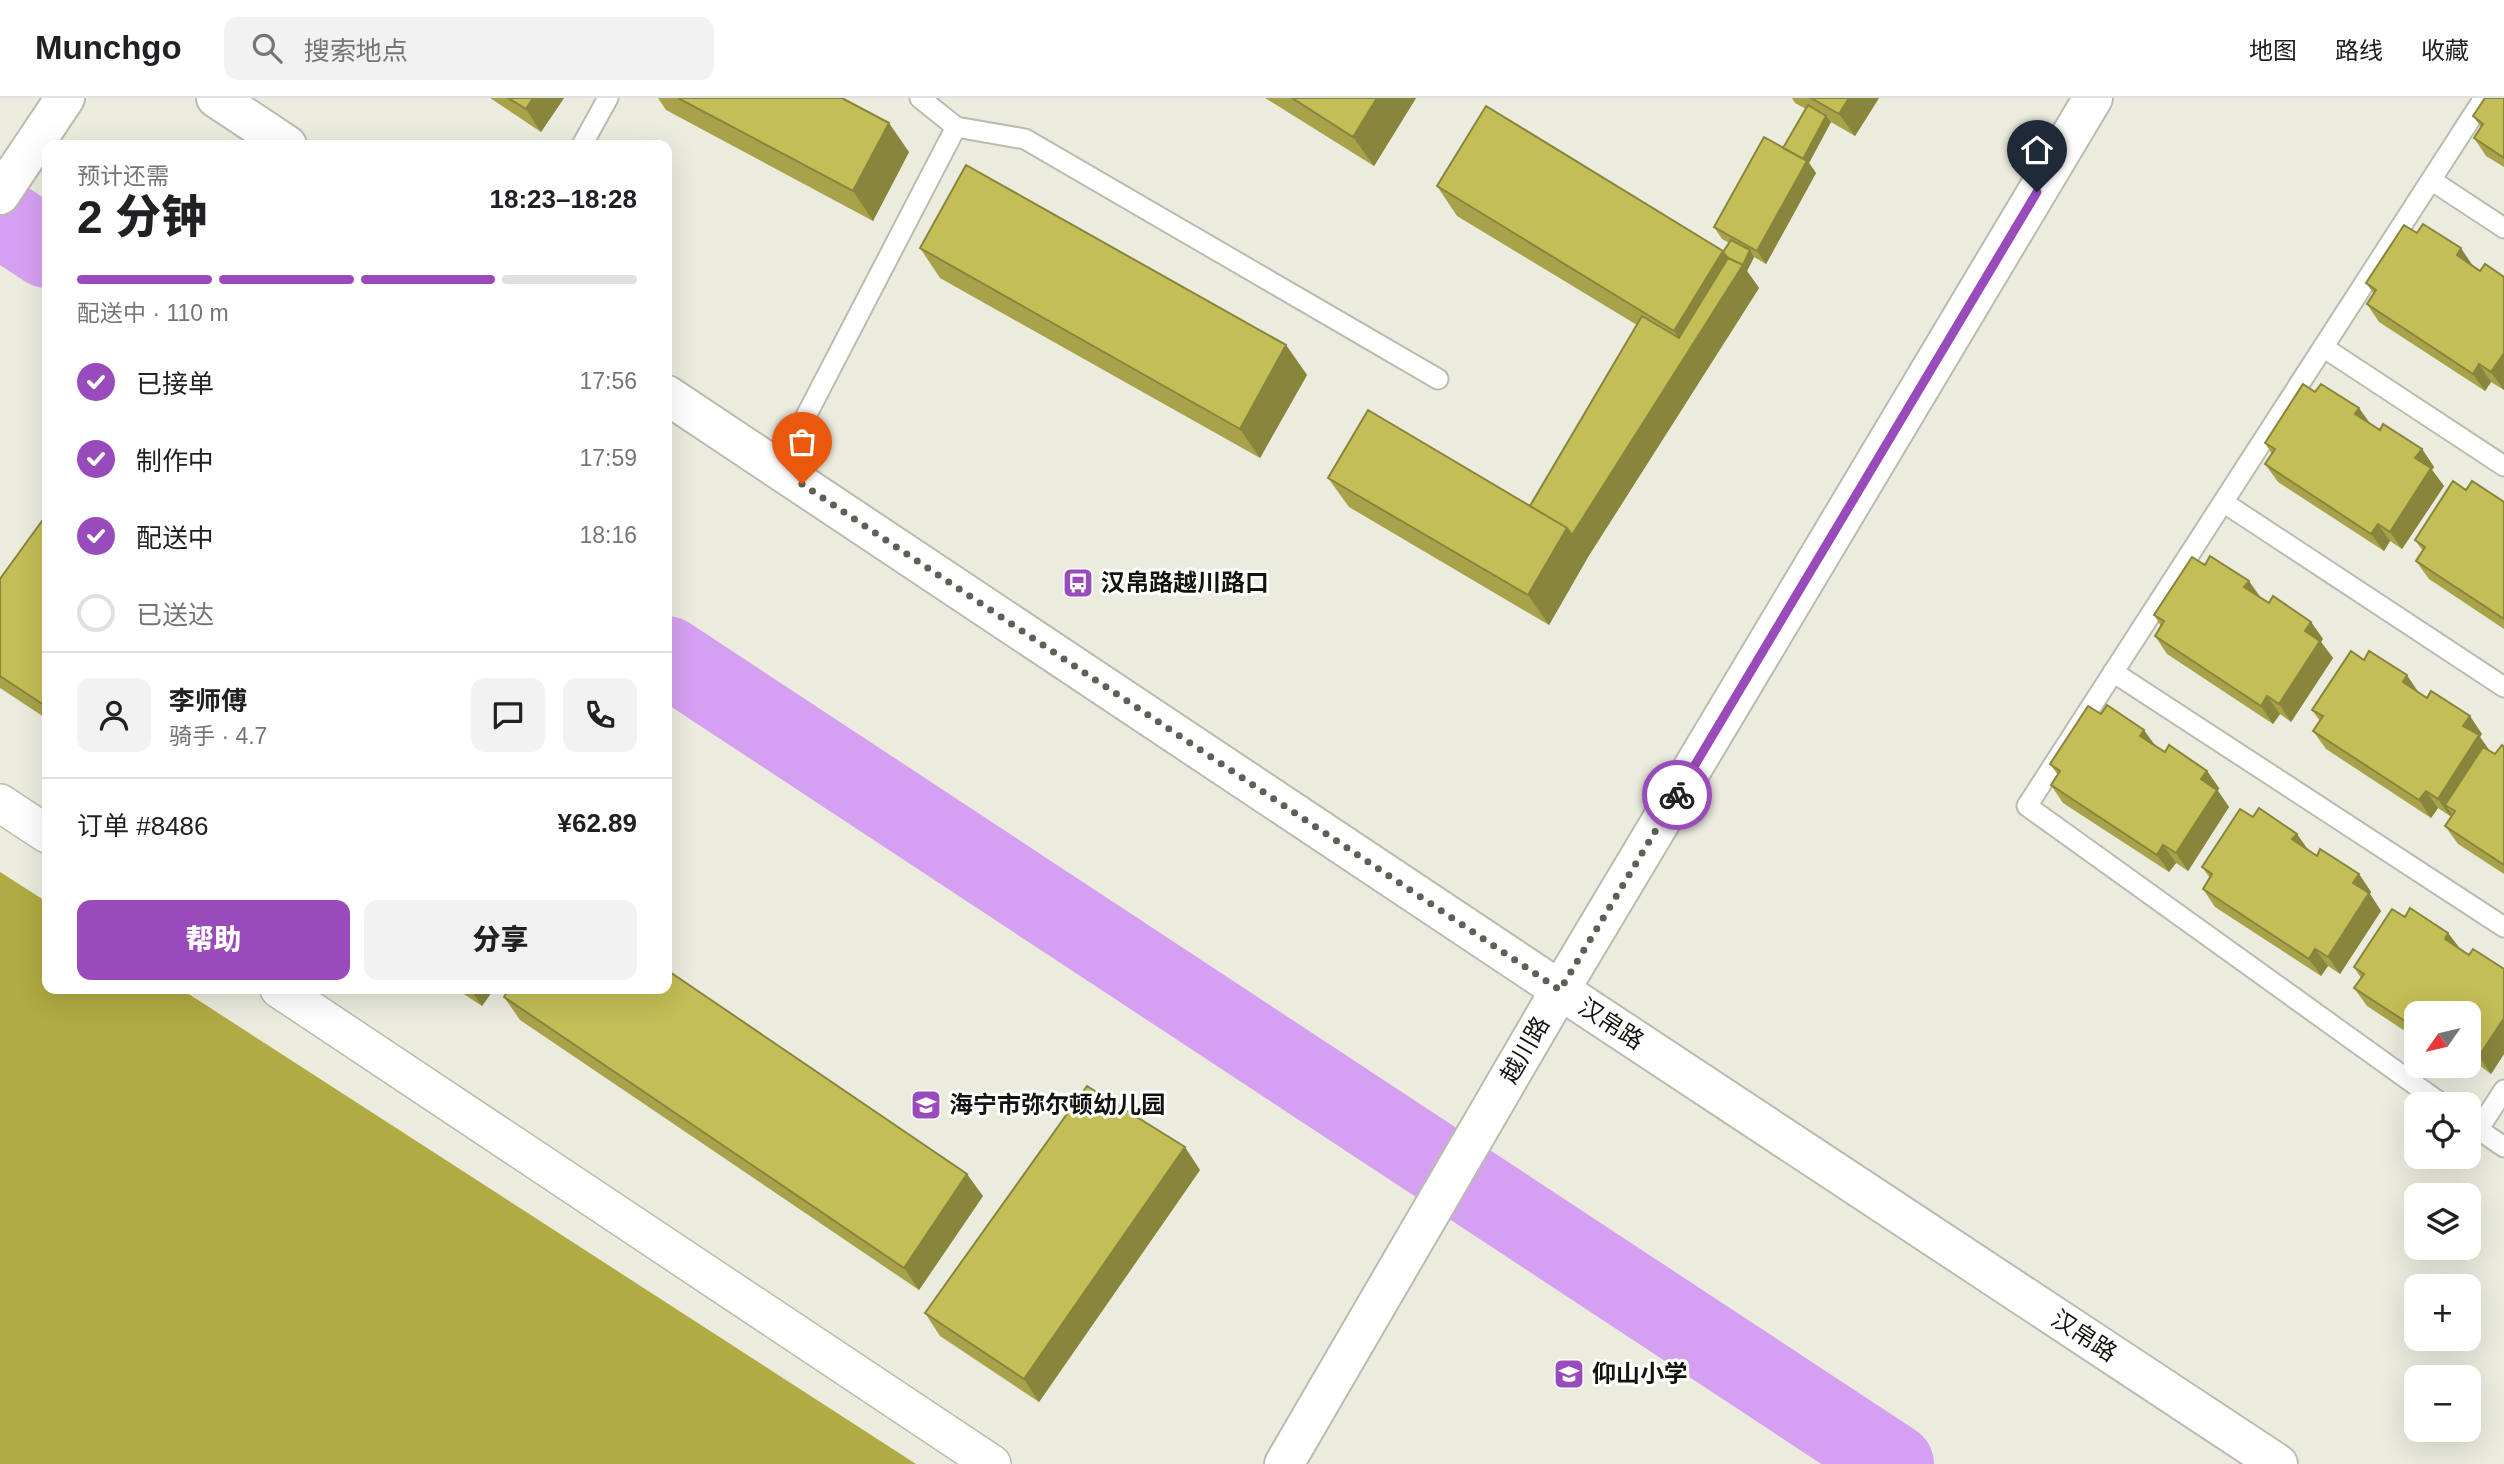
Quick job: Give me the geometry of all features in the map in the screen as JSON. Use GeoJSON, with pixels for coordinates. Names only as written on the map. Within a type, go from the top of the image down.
{"type":"FeatureCollection","features":[{"type":"Feature","properties":{"kind":"street"},"geometry":{"type":"LineString","coordinates":[[0,195],[65,98]]}},
{"type":"Feature","properties":{"kind":"street"},"geometry":{"type":"LineString","coordinates":[[216,98],[279,140]]}},
{"type":"Feature","properties":{"kind":"street","name":"越川路"},"geometry":{"type":"LineString","coordinates":[[1284,1464],[1560,990],[2094,98]]}},
{"type":"Feature","properties":{"kind":"street","name":"汉帛路"},"geometry":{"type":"LineString","coordinates":[[672,398],[2278,1464]]}},
{"type":"Feature","properties":{"kind":"street"},"geometry":{"type":"LineString","coordinates":[[0,803],[42,831]]}},
{"type":"Feature","properties":{"kind":"street"},"geometry":{"type":"LineString","coordinates":[[287,994],[992,1464]]}},
{"type":"Feature","properties":{"kind":"lane"},"geometry":{"type":"LineString","coordinates":[[585,140],[607,98]]}},
{"type":"Feature","properties":{"kind":"lane"},"geometry":{"type":"LineString","coordinates":[[920,98],[956,127],[1025,139],[1438,379]]}},
{"type":"Feature","properties":{"kind":"lane"},"geometry":{"type":"LineString","coordinates":[[2425,1092],[2027,806],[2484,98]]}},
{"type":"Feature","properties":{"kind":"lane"},"geometry":{"type":"LineString","coordinates":[[779,468],[956,127]]}},
{"type":"Feature","properties":{"kind":"lane"},"geometry":{"type":"LineString","coordinates":[[2431,180],[2504,228]]}},
{"type":"Feature","properties":{"kind":"lane"},"geometry":{"type":"LineString","coordinates":[[2323,347],[2504,466]]}},
{"type":"Feature","properties":{"kind":"lane"},"geometry":{"type":"LineString","coordinates":[[2223,502],[2504,687]]}},
{"type":"Feature","properties":{"kind":"lane"},"geometry":{"type":"LineString","coordinates":[[2113,672],[2504,927]]}},
{"type":"Feature","properties":{"kind":"lane"},"geometry":{"type":"LineString","coordinates":[[2481,1118],[2504,1090]]}},
{"type":"Feature","properties":{"kind":"lane"},"geometry":{"type":"LineString","coordinates":[[2481,1132],[2504,1147]]}},
{"type":"Feature","properties":{"kind":"shaded area"},"geometry":{"type":"Polygon","coordinates":[[[0,872],[42,899],[42,994],[189,994],[916,1464],[0,1464],[0,872]]]}},
{"type":"Feature","properties":{"kind":"building"},"geometry":{"type":"Polygon","coordinates":[[[508,98],[533,98],[526,109],[508,98]]]}},
{"type":"Feature","properties":{"kind":"building"},"geometry":{"type":"Polygon","coordinates":[[[678,98],[842,98],[889,123],[853,191],[678,98]]]}},
{"type":"Feature","properties":{"kind":"building"},"geometry":{"type":"Polygon","coordinates":[[[1292,98],[1377,98],[1353,137],[1292,98]]]}},
{"type":"Feature","properties":{"kind":"building"},"geometry":{"type":"Polygon","coordinates":[[[1811,98],[1849,98],[1839,114],[1811,98]]]}},
{"type":"Feature","properties":{"kind":"building"},"geometry":{"type":"Polygon","coordinates":[[[2485,98],[2504,98],[2504,158],[2474,138],[2483,124],[2473,116],[2485,98]]]}},
{"type":"Feature","properties":{"kind":"building"},"geometry":{"type":"Polygon","coordinates":[[[1808,105],[1826,116],[1803,159],[1783,148],[1808,105]]]}},
{"type":"Feature","properties":{"kind":"building"},"geometry":{"type":"Polygon","coordinates":[[[1486,106],[1723,251],[1674,331],[1437,186],[1486,106]]]}},
{"type":"Feature","properties":{"kind":"building"},"geometry":{"type":"Polygon","coordinates":[[[1764,137],[1807,161],[1757,251],[1714,227],[1764,137]]]}},
{"type":"Feature","properties":{"kind":"building"},"geometry":{"type":"Polygon","coordinates":[[[966,165],[1286,345],[1240,429],[920,248],[966,165]]]}},
{"type":"Feature","properties":{"kind":"building"},"geometry":{"type":"Polygon","coordinates":[[[2423,224],[2461,248],[2457,255],[2480,271],[2485,264],[2504,277],[2504,353],[2491,372],[2479,364],[2473,374],[2367,304],[2376,290],[2366,283],[2404,225],[2417,233],[2423,224]]]}},
{"type":"Feature","properties":{"kind":"building"},"geometry":{"type":"Polygon","coordinates":[[[1731,240],[1750,250],[1743,265],[1728,258],[1723,252],[1731,240]]]}},
{"type":"Feature","properties":{"kind":"building"},"geometry":{"type":"Polygon","coordinates":[[[1728,258],[1743,265],[1572,535],[1567,528],[1530,506],[1642,316],[1679,338],[1728,258]]]}},
{"type":"Feature","properties":{"kind":"building"},"geometry":{"type":"Polygon","coordinates":[[[2303,384],[2315,392],[2321,384],[2359,408],[2355,414],[2380,430],[2383,424],[2422,449],[2415,458],[2431,468],[2390,532],[2378,524],[2371,534],[2265,464],[2275,449],[2265,443],[2303,384]]]}},
{"type":"Feature","properties":{"kind":"building"},"geometry":{"type":"Polygon","coordinates":[[[1368,410],[1567,528],[1528,595],[1328,478],[1368,410]]]}},
{"type":"Feature","properties":{"kind":"building"},"geometry":{"type":"Polygon","coordinates":[[[2453,481],[2466,490],[2472,481],[2504,502],[2504,619],[2416,561],[2425,547],[2415,540],[2453,481]]]}},
{"type":"Feature","properties":{"kind":"building"},"geometry":{"type":"Polygon","coordinates":[[[42,521],[42,704],[0,676],[0,579],[42,521]]]}},
{"type":"Feature","properties":{"kind":"building"},"geometry":{"type":"Polygon","coordinates":[[[2210,556],[2249,581],[2244,587],[2269,603],[2273,596],[2311,622],[2305,631],[2320,641],[2279,704],[2267,696],[2261,706],[2155,636],[2164,621],[2154,615],[2192,557],[2205,565],[2210,556]]]}},
{"type":"Feature","properties":{"kind":"building"},"geometry":{"type":"Polygon","coordinates":[[[2351,651],[2364,660],[2369,651],[2407,675],[2403,682],[2427,698],[2431,691],[2470,716],[2463,726],[2479,735],[2438,799],[2426,791],[2419,800],[2313,731],[2323,716],[2312,710],[2351,651]]]}},
{"type":"Feature","properties":{"kind":"building"},"geometry":{"type":"Polygon","coordinates":[[[2107,705],[2144,730],[2140,736],[2165,752],[2169,745],[2207,771],[2201,779],[2217,790],[2176,853],[2163,845],[2157,855],[2051,785],[2060,771],[2050,764],[2088,706],[2101,714],[2107,705]]]}},
{"type":"Feature","properties":{"kind":"building"},"geometry":{"type":"Polygon","coordinates":[[[2502,745],[2504,865],[2445,826],[2455,811],[2445,805],[2483,747],[2495,754],[2502,745]]]}},
{"type":"Feature","properties":{"kind":"building"},"geometry":{"type":"Polygon","coordinates":[[[2259,808],[2297,834],[2292,839],[2317,856],[2320,849],[2359,874],[2353,883],[2369,893],[2328,957],[2315,949],[2309,959],[2203,889],[2212,874],[2202,867],[2240,809],[2253,817],[2259,808]]]}},
{"type":"Feature","properties":{"kind":"building"},"geometry":{"type":"Polygon","coordinates":[[[2410,908],[2448,933],[2445,939],[2469,955],[2473,949],[2504,969],[2504,1018],[2482,1051],[2482,1001],[2404,1001],[2404,1021],[2354,988],[2364,974],[2354,967],[2392,909],[2405,917],[2410,908]]]}},
{"type":"Feature","properties":{"kind":"building"},"geometry":{"type":"Polygon","coordinates":[[[672,973],[967,1174],[904,1268],[504,997],[506,994],[672,994],[672,973]]]}},
{"type":"Feature","properties":{"kind":"building"},"geometry":{"type":"Polygon","coordinates":[[[1087,1086],[1185,1147],[1024,1379],[925,1313],[1087,1086]]]}},
{"type":"Feature","properties":{"kind":"waterway"},"geometry":{"type":"LineString","coordinates":[[0,217],[42,245]]}},
{"type":"Feature","properties":{"kind":"waterway"},"geometry":{"type":"LineString","coordinates":[[672,659],[1894,1464]]}},
{"type":"Feature","properties":{"kind":"way so far"},"geometry":{"type":"LineString","coordinates":[[802,484],[1560,990],[1677,795]]}},
{"type":"Feature","properties":{"kind":"place","name":"汉帛路越川路口"},"geometry":{"type":"Point","coordinates":[1078,583]}},
{"type":"Feature","properties":{"kind":"place","name":"海宁市弥尔顿幼儿园"},"geometry":{"type":"Point","coordinates":[926,1105]}},
{"type":"Feature","properties":{"kind":"place","name":"仰山小学"},"geometry":{"type":"Point","coordinates":[1569,1374]}},
{"type":"Feature","properties":{"kind":"route"},"geometry":{"type":"LineString","coordinates":[[1677,795],[2037,192]]}}]}
